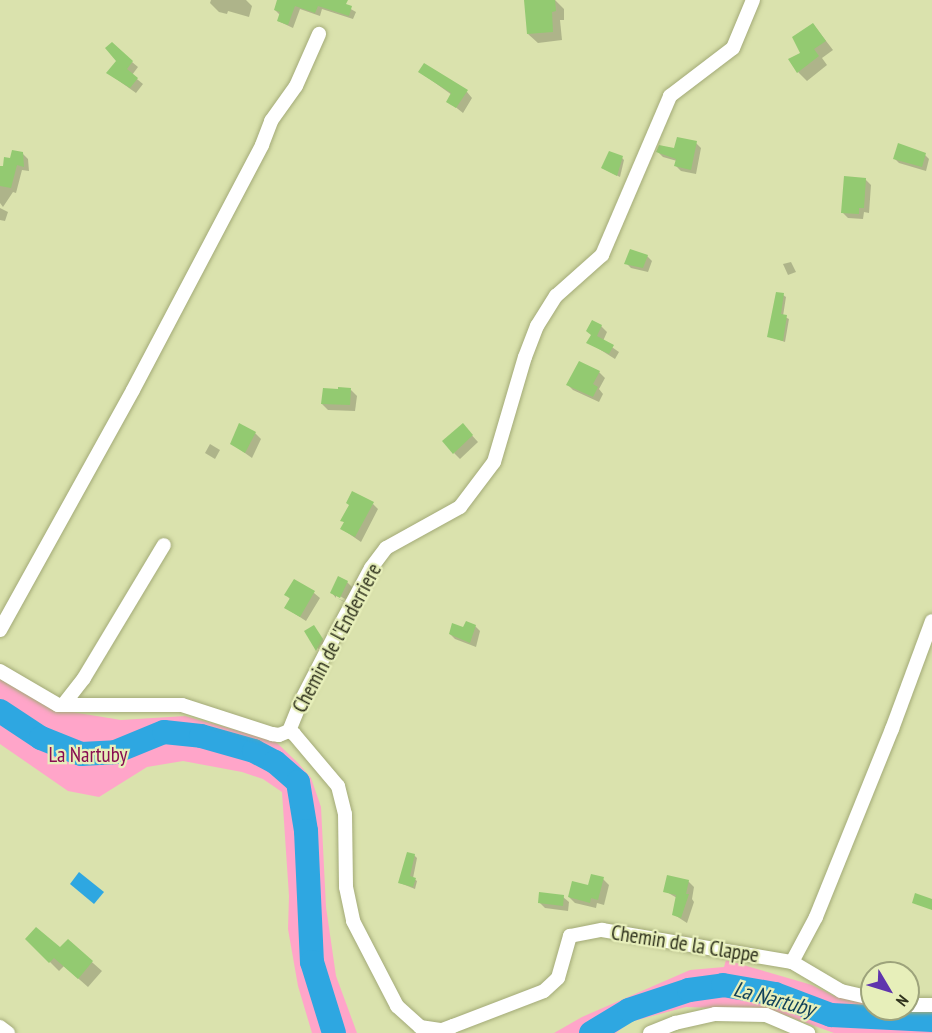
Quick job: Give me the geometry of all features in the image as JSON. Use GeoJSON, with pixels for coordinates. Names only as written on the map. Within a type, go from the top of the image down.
{"type":"FeatureCollection","features":[{"type":"Feature","properties":{"kind":"street","name":"Chemin de l'Enderriere"},"geometry":{"type":"LineString","coordinates":[[289,730],[302,699],[336,633],[372,568],[386,548],[460,507],[494,462],[525,357],[537,326],[556,296],[602,255],[670,96],[732,48],[753,0]]}},
{"type":"Feature","properties":{"kind":"street"},"geometry":{"type":"LineString","coordinates":[[0,630],[138,381],[262,145],[272,121],[296,86],[319,34]]}},
{"type":"Feature","properties":{"kind":"street"},"geometry":{"type":"LineString","coordinates":[[63,705],[84,678],[132,594],[164,545]]}},
{"type":"Feature","properties":{"kind":"street"},"geometry":{"type":"LineString","coordinates":[[792,962],[816,917],[892,729],[932,621]]}},
{"type":"Feature","properties":{"kind":"street"},"geometry":{"type":"LineString","coordinates":[[0,671],[58,705],[182,705],[272,734],[279,735],[289,730]]}},
{"type":"Feature","properties":{"kind":"street","name":"Chemin de la Clappe"},"geometry":{"type":"LineString","coordinates":[[289,730],[318,760],[338,786],[345,814],[346,887],[353,921],[397,1006],[420,1027],[442,1030],[544,991],[558,978],[570,936],[602,930],[792,962],[841,991],[860,995]]}},
{"type":"Feature","properties":{"kind":"street"},"geometry":{"type":"LineString","coordinates":[[650,1033],[675,1023],[715,1014],[766,1015],[808,1033]]}},
{"type":"Feature","properties":{"kind":"street"},"geometry":{"type":"LineString","coordinates":[[0,1027],[8,1033]]}},
{"type":"Feature","properties":{"kind":"green space","name":"La Nartuby"},"geometry":{"type":"Polygon","coordinates":[[[0,679],[54,709],[121,720],[185,716],[275,741],[298,763],[311,778],[321,807],[326,907],[336,976],[357,1033],[312,1033],[298,986],[288,929],[289,896],[282,792],[263,779],[242,772],[183,761],[147,767],[99,797],[68,791],[0,744],[0,679]]]}},
{"type":"Feature","properties":{"kind":"green space","name":"La Nartuby"},"geometry":{"type":"Polygon","coordinates":[[[726,960],[812,985],[834,996],[860,998],[860,1021],[920,1021],[920,1006],[932,1002],[932,1033],[834,1033],[771,1010],[686,1007],[630,1022],[616,1033],[554,1033],[582,1017],[690,970],[724,967],[726,960]]]}},
{"type":"Feature","properties":{"kind":"water"},"geometry":{"type":"Polygon","coordinates":[[[79,872],[104,892],[94,904],[70,884],[79,872]]]}},
{"type":"Feature","properties":{"kind":"building"},"geometry":{"type":"Polygon","coordinates":[[[277,0],[348,0],[346,4],[352,6],[349,16],[318,6],[315,13],[295,6],[288,25],[277,21],[280,12],[274,10],[277,0]]]}},
{"type":"Feature","properties":{"kind":"building"},"geometry":{"type":"Polygon","coordinates":[[[524,0],[555,0],[556,11],[552,12],[553,32],[527,34],[524,0]]]}},
{"type":"Feature","properties":{"kind":"building"},"geometry":{"type":"Polygon","coordinates":[[[813,23],[826,41],[814,49],[819,56],[797,73],[788,59],[800,53],[792,37],[813,23]]]}},
{"type":"Feature","properties":{"kind":"building"},"geometry":{"type":"Polygon","coordinates":[[[112,42],[133,61],[127,69],[138,78],[130,88],[106,73],[116,61],[105,48],[112,42]]]}},
{"type":"Feature","properties":{"kind":"building"},"geometry":{"type":"Polygon","coordinates":[[[424,63],[468,90],[456,108],[446,102],[451,93],[418,72],[424,63]]]}},
{"type":"Feature","properties":{"kind":"building"},"geometry":{"type":"Polygon","coordinates":[[[677,137],[697,141],[691,170],[674,166],[676,159],[656,152],[659,145],[674,148],[677,137]]]}},
{"type":"Feature","properties":{"kind":"building"},"geometry":{"type":"Polygon","coordinates":[[[898,143],[926,153],[922,167],[893,159],[898,143]]]}},
{"type":"Feature","properties":{"kind":"building"},"geometry":{"type":"Polygon","coordinates":[[[12,150],[23,152],[24,167],[17,165],[11,188],[0,186],[0,166],[3,166],[4,157],[10,158],[12,150]]]}},
{"type":"Feature","properties":{"kind":"building"},"geometry":{"type":"Polygon","coordinates":[[[609,151],[623,156],[617,176],[601,168],[609,151]]]}},
{"type":"Feature","properties":{"kind":"building"},"geometry":{"type":"Polygon","coordinates":[[[844,176],[866,178],[864,208],[859,208],[859,214],[841,213],[844,176]]]}},
{"type":"Feature","properties":{"kind":"building"},"geometry":{"type":"Polygon","coordinates":[[[630,249],[648,255],[643,268],[624,264],[630,249]]]}},
{"type":"Feature","properties":{"kind":"building"},"geometry":{"type":"Polygon","coordinates":[[[776,292],[784,293],[781,314],[787,315],[783,341],[767,337],[776,292]]]}},
{"type":"Feature","properties":{"kind":"building"},"geometry":{"type":"Polygon","coordinates":[[[592,320],[602,325],[597,336],[614,345],[609,354],[586,343],[591,335],[586,331],[592,320]]]}},
{"type":"Feature","properties":{"kind":"building"},"geometry":{"type":"Polygon","coordinates":[[[579,361],[600,371],[593,384],[598,387],[593,397],[566,385],[579,361]]]}},
{"type":"Feature","properties":{"kind":"building"},"geometry":{"type":"Polygon","coordinates":[[[338,387],[351,388],[350,405],[321,404],[323,388],[338,389],[338,387]]]}},
{"type":"Feature","properties":{"kind":"building"},"geometry":{"type":"Polygon","coordinates":[[[239,423],[256,432],[245,453],[230,444],[239,423]]]}},
{"type":"Feature","properties":{"kind":"building"},"geometry":{"type":"Polygon","coordinates":[[[463,423],[473,435],[453,454],[442,441],[463,423]]]}},
{"type":"Feature","properties":{"kind":"building"},"geometry":{"type":"Polygon","coordinates":[[[352,491],[374,502],[355,537],[340,529],[344,522],[340,521],[349,505],[346,503],[352,491]]]}},
{"type":"Feature","properties":{"kind":"building"},"geometry":{"type":"Polygon","coordinates":[[[338,576],[348,581],[340,598],[330,593],[338,576]]]}},
{"type":"Feature","properties":{"kind":"building"},"geometry":{"type":"Polygon","coordinates":[[[294,579],[315,591],[300,617],[284,608],[290,598],[284,595],[294,579]]]}},
{"type":"Feature","properties":{"kind":"building"},"geometry":{"type":"Polygon","coordinates":[[[466,621],[476,625],[470,643],[449,634],[452,623],[463,627],[466,621]]]}},
{"type":"Feature","properties":{"kind":"building"},"geometry":{"type":"Polygon","coordinates":[[[314,625],[323,639],[316,651],[304,631],[314,625]]]}},
{"type":"Feature","properties":{"kind":"building"},"geometry":{"type":"Polygon","coordinates":[[[407,852],[415,854],[410,876],[416,878],[413,887],[398,883],[407,852]]]}},
{"type":"Feature","properties":{"kind":"building"},"geometry":{"type":"Polygon","coordinates":[[[591,874],[604,877],[598,900],[591,898],[590,903],[568,897],[572,881],[588,885],[591,874]]]}},
{"type":"Feature","properties":{"kind":"building"},"geometry":{"type":"Polygon","coordinates":[[[667,875],[689,880],[686,894],[689,894],[681,918],[672,915],[676,895],[663,892],[667,875]]]}},
{"type":"Feature","properties":{"kind":"building"},"geometry":{"type":"Polygon","coordinates":[[[539,892],[564,895],[563,906],[538,903],[539,892]]]}},
{"type":"Feature","properties":{"kind":"building"},"geometry":{"type":"Polygon","coordinates":[[[915,893],[932,899],[932,910],[912,903],[915,893]]]}},
{"type":"Feature","properties":{"kind":"building"},"geometry":{"type":"Polygon","coordinates":[[[36,927],[60,947],[68,939],[93,961],[78,979],[54,958],[49,963],[25,939],[36,927]]]}},
{"type":"Feature","properties":{"kind":"waterway","name":"La Nartuby"},"geometry":{"type":"LineString","coordinates":[[0,711],[41,738],[81,754],[115,752],[164,732],[201,736],[254,751],[275,762],[298,782],[306,831],[312,962],[334,1033]]}},
{"type":"Feature","properties":{"kind":"waterway","name":"La Nartuby"},"geometry":{"type":"LineString","coordinates":[[591,1033],[629,1010],[689,990],[723,985],[775,994],[831,1015],[932,1020]]}}]}
